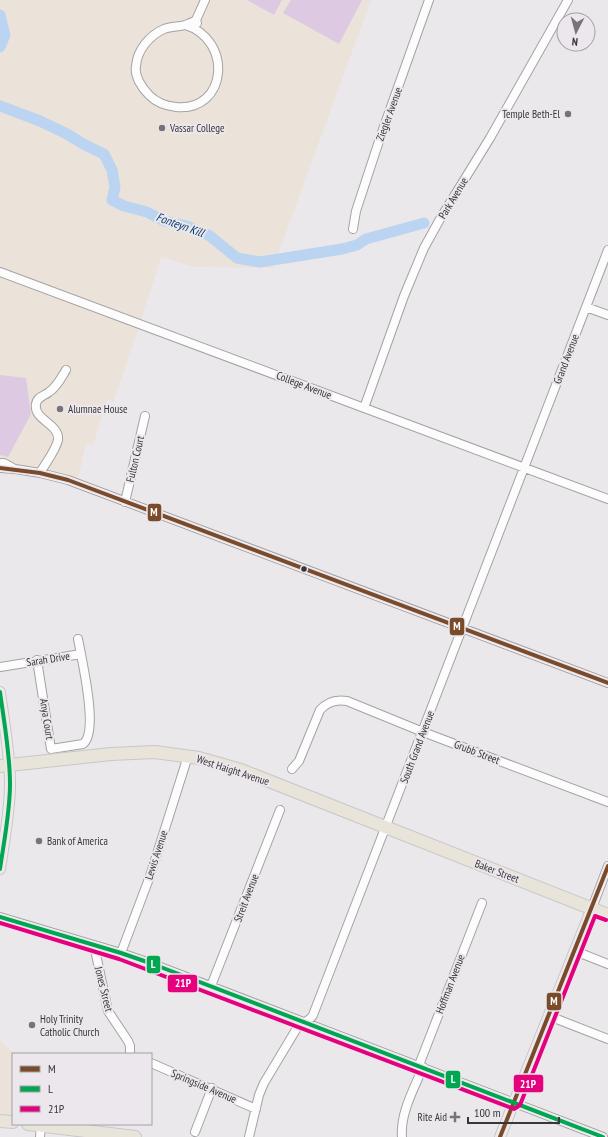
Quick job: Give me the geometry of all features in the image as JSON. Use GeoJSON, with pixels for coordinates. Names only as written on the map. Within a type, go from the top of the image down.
{"type":"FeatureCollection","features":[{"type":"Feature","properties":{"kind":"highway","name":"West Haight Avenue"},"geometry":{"type":"LineString","coordinates":[[5,766],[133,752],[155,752],[188,756],[210,760],[236,769],[386,828]]}},
{"type":"Feature","properties":{"kind":"highway","name":"Baker Street"},"geometry":{"type":"LineString","coordinates":[[386,828],[608,915]]}},
{"type":"Feature","properties":{"kind":"highway"},"geometry":{"type":"LineString","coordinates":[[0,1121],[12,1122]]}},
{"type":"Feature","properties":{"kind":"highway"},"geometry":{"type":"LineString","coordinates":[[31,1125],[41,1129],[135,1137]]}},
{"type":"Feature","properties":{"kind":"main road"},"geometry":{"type":"LineString","coordinates":[[0,692],[9,806],[0,869]]}},
{"type":"Feature","properties":{"kind":"main road"},"geometry":{"type":"LineString","coordinates":[[500,1137],[592,908]]}},
{"type":"Feature","properties":{"kind":"street"},"geometry":{"type":"LineString","coordinates":[[185,25],[200,31],[209,40],[218,57],[218,73],[211,94],[196,105],[181,108],[163,104],[150,96],[139,81],[135,70],[137,57],[146,43],[165,28],[185,25],[196,20],[205,0]]}},
{"type":"Feature","properties":{"kind":"street","name":"Ziegler Avenue"},"geometry":{"type":"LineString","coordinates":[[353,229],[356,211],[374,156],[430,0]]}},
{"type":"Feature","properties":{"kind":"street","name":"Park Avenue"},"geometry":{"type":"LineString","coordinates":[[364,408],[404,296],[424,248],[440,219],[490,138],[568,0]]}},
{"type":"Feature","properties":{"kind":"street"},"geometry":{"type":"LineString","coordinates":[[196,20],[200,31]]}},
{"type":"Feature","properties":{"kind":"street","name":"Grand Avenue"},"geometry":{"type":"LineString","coordinates":[[524,468],[608,250]]}},
{"type":"Feature","properties":{"kind":"street","name":"College Avenue"},"geometry":{"type":"LineString","coordinates":[[0,272],[608,499]]}},
{"type":"Feature","properties":{"kind":"street"},"geometry":{"type":"LineString","coordinates":[[586,307],[608,315]]}},
{"type":"Feature","properties":{"kind":"street"},"geometry":{"type":"LineString","coordinates":[[40,473],[56,446],[58,437],[55,430],[38,413],[36,406],[39,398],[50,392],[57,385],[66,370]]}},
{"type":"Feature","properties":{"kind":"street","name":"Fulton Court"},"geometry":{"type":"LineString","coordinates":[[125,502],[144,416]]}},
{"type":"Feature","properties":{"kind":"street"},"geometry":{"type":"LineString","coordinates":[[0,463],[4,463],[13,469]]}},
{"type":"Feature","properties":{"kind":"street"},"geometry":{"type":"LineString","coordinates":[[0,468],[40,473],[68,480],[608,683]]}},
{"type":"Feature","properties":{"kind":"street","name":"South Grand Avenue"},"geometry":{"type":"LineString","coordinates":[[249,1137],[259,1095],[264,1083],[297,1028],[301,1024],[311,1019],[313,1015],[524,468]]}},
{"type":"Feature","properties":{"kind":"street","name":"Sarah Drive"},"geometry":{"type":"LineString","coordinates":[[0,667],[81,654],[78,639]]}},
{"type":"Feature","properties":{"kind":"street","name":"Anya Court"},"geometry":{"type":"LineString","coordinates":[[37,660],[51,749],[83,744],[86,742],[91,723],[81,654]]}},
{"type":"Feature","properties":{"kind":"street","name":"Grubb Street"},"geometry":{"type":"LineString","coordinates":[[292,769],[299,761],[320,710],[325,704],[340,700],[347,701],[423,732],[608,802]]}},
{"type":"Feature","properties":{"kind":"street","name":"Lewis Avenue"},"geometry":{"type":"LineString","coordinates":[[121,953],[150,876],[188,756]]}},
{"type":"Feature","properties":{"kind":"street","name":"Streit Avenue"},"geometry":{"type":"LineString","coordinates":[[211,986],[280,810]]}},
{"type":"Feature","properties":{"kind":"street"},"geometry":{"type":"LineString","coordinates":[[592,908],[608,866]]}},
{"type":"Feature","properties":{"kind":"street","name":"Hoffman Avenue"},"geometry":{"type":"LineString","coordinates":[[402,1137],[402,1123],[404,1114],[482,903]]}},
{"type":"Feature","properties":{"kind":"street"},"geometry":{"type":"LineString","coordinates":[[0,917],[121,953],[327,1030],[603,1137]]}},
{"type":"Feature","properties":{"kind":"street","name":"Jones Street"},"geometry":{"type":"LineString","coordinates":[[94,944],[108,1012],[128,1041],[130,1046],[129,1053]]}},
{"type":"Feature","properties":{"kind":"street"},"geometry":{"type":"LineString","coordinates":[[575,951],[608,964]]}},
{"type":"Feature","properties":{"kind":"street"},"geometry":{"type":"LineString","coordinates":[[549,1016],[608,1039]]}},
{"type":"Feature","properties":{"kind":"street","name":"Springside Avenue"},"geometry":{"type":"LineString","coordinates":[[152,1063],[212,1088],[256,1109]]}},
{"type":"Feature","properties":{"kind":"street"},"geometry":{"type":"LineString","coordinates":[[195,1132],[212,1088]]}},
{"type":"Feature","properties":{"kind":"shaded area","name":"Vassar College"},"geometry":{"type":"Polygon","coordinates":[[[0,0],[371,0],[273,268],[194,267],[161,257],[113,403],[107,399],[93,446],[86,443],[78,479],[64,474],[43,473],[0,461],[0,0]]]}},
{"type":"Feature","properties":{"kind":"shaded area"},"geometry":{"type":"Polygon","coordinates":[[[247,0],[282,0],[274,15],[247,0]]]}},
{"type":"Feature","properties":{"kind":"shaded area"},"geometry":{"type":"Polygon","coordinates":[[[291,0],[362,0],[339,44],[283,13],[291,0]]]}},
{"type":"Feature","properties":{"kind":"shaded area"},"geometry":{"type":"Polygon","coordinates":[[[0,375],[26,378],[31,414],[8,457],[0,455],[0,375]]]}},
{"type":"Feature","properties":{"kind":"shaded area"},"geometry":{"type":"Polygon","coordinates":[[[0,1041],[14,1053],[12,1053],[12,1115],[0,1113],[0,1041]]]}},
{"type":"Feature","properties":{"kind":"waterway","name":"Fonteyn Kill"},"geometry":{"type":"LineString","coordinates":[[0,15],[5,35],[0,47]]}},
{"type":"Feature","properties":{"kind":"waterway","name":"Fonteyn Kill"},"geometry":{"type":"LineString","coordinates":[[0,106],[40,121],[104,154],[112,170],[115,187],[112,200],[124,206],[147,212],[164,221],[187,226],[210,236],[237,258],[260,262],[342,249],[357,245],[366,239],[424,223]]}},
{"type":"Feature","properties":{"kind":"transit line","name":"M"},"geometry":{"type":"LineString","coordinates":[[0,468],[40,473],[68,480],[608,683]]}},
{"type":"Feature","properties":{"kind":"transit line","name":"L"},"geometry":{"type":"LineString","coordinates":[[0,692],[10,772],[8,816],[0,869]]}},
{"type":"Feature","properties":{"kind":"transit line","name":"M"},"geometry":{"type":"LineString","coordinates":[[500,1137],[608,866]]}},
{"type":"Feature","properties":{"kind":"transit line","name":"21P"},"geometry":{"type":"LineString","coordinates":[[0,923],[119,959],[514,1109],[520,1105],[595,916],[606,920]]}},
{"type":"Feature","properties":{"kind":"transit line","name":"L"},"geometry":{"type":"LineString","coordinates":[[0,917],[150,963],[603,1137]]}},
{"type":"Feature","properties":{"kind":"place","name":"Temple Beth-El"},"geometry":{"type":"Point","coordinates":[568,114]}},
{"type":"Feature","properties":{"kind":"place","name":"Vassar College"},"geometry":{"type":"Point","coordinates":[162,128]}},
{"type":"Feature","properties":{"kind":"place","name":"Alumnae House"},"geometry":{"type":"Point","coordinates":[60,409]}},
{"type":"Feature","properties":{"kind":"place","name":"Bank of America"},"geometry":{"type":"Point","coordinates":[39,841]}},
{"type":"Feature","properties":{"kind":"place","name":"Holy Trinity Catholic Church"},"geometry":{"type":"Point","coordinates":[32,1025]}},
{"type":"Feature","properties":{"kind":"place","name":"Rite Aid"},"geometry":{"type":"Point","coordinates":[455,1117]}}]}
